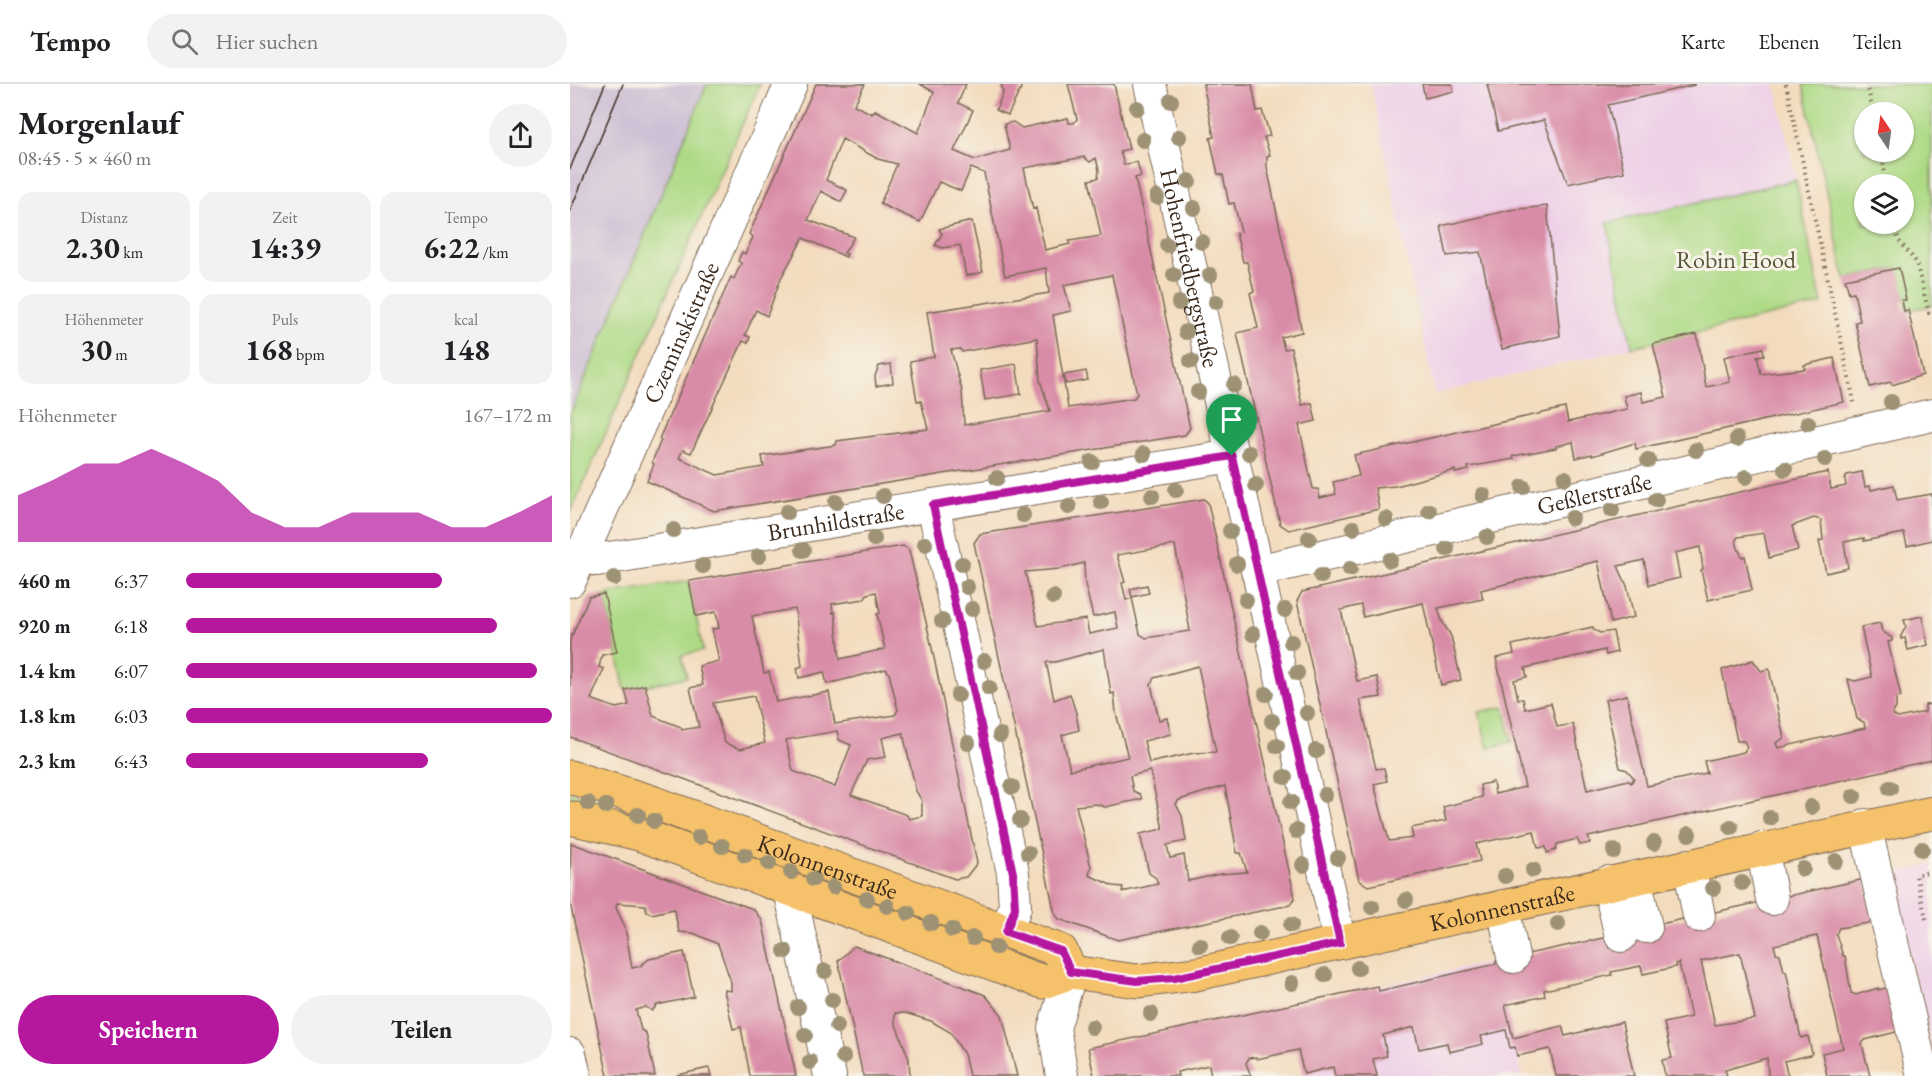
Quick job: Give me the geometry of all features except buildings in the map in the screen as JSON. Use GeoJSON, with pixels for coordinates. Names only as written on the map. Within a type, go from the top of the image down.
{"type":"FeatureCollection","features":[{"type":"Feature","properties":{"kind":"main road","name":"Kolonnenstraße"},"geometry":{"type":"LineString","coordinates":[[570,777],[649,801],[1061,951],[1071,972]]}},
{"type":"Feature","properties":{"kind":"main road","name":"Kolonnenstraße"},"geometry":{"type":"LineString","coordinates":[[570,818],[639,834],[1043,982],[1071,972],[1127,980],[1166,979],[1340,943],[1857,827],[1932,813]]}},
{"type":"Feature","properties":{"kind":"street","name":"Czeminskistraße"},"geometry":{"type":"LineString","coordinates":[[576,568],[791,84]]}},
{"type":"Feature","properties":{"kind":"street","name":"Hohenfriedbergstraße"},"geometry":{"type":"LineString","coordinates":[[1150,84],[1340,943]]}},
{"type":"Feature","properties":{"kind":"street","name":"Geßlerstraße"},"geometry":{"type":"LineString","coordinates":[[1257,570],[1932,415]]}},
{"type":"Feature","properties":{"kind":"street","name":"Brunhildstraße"},"geometry":{"type":"LineString","coordinates":[[576,568],[597,560],[1232,456]]}},
{"type":"Feature","properties":{"kind":"street"},"geometry":{"type":"LineString","coordinates":[[933,505],[1013,873],[1015,908],[1006,932]]}},
{"type":"Feature","properties":{"kind":"street"},"geometry":{"type":"LineString","coordinates":[[1857,827],[1860,880]]}},
{"type":"Feature","properties":{"kind":"street"},"geometry":{"type":"LineString","coordinates":[[1857,827],[1923,1076]]}},
{"type":"Feature","properties":{"kind":"street"},"geometry":{"type":"LineString","coordinates":[[1762,848],[1772,899]]}},
{"type":"Feature","properties":{"kind":"street"},"geometry":{"type":"LineString","coordinates":[[1689,865],[1699,916]]}},
{"type":"Feature","properties":{"kind":"street"},"geometry":{"type":"LineString","coordinates":[[1622,880],[1633,931]]}},
{"type":"Feature","properties":{"kind":"street"},"geometry":{"type":"LineString","coordinates":[[790,890],[830,1076]]}},
{"type":"Feature","properties":{"kind":"street"},"geometry":{"type":"LineString","coordinates":[[1503,906],[1513,957]]}},
{"type":"Feature","properties":{"kind":"street"},"geometry":{"type":"LineString","coordinates":[[1062,1076],[1054,1028],[1071,972]]}},
{"type":"Feature","properties":{"kind":"street"},"geometry":{"type":"LineString","coordinates":[[570,1054],[575,1076]]}},
{"type":"Feature","properties":{"kind":"path"},"geometry":{"type":"LineString","coordinates":[[1786,84],[1855,407]]}},
{"type":"Feature","properties":{"kind":"path"},"geometry":{"type":"LineString","coordinates":[[1867,84],[1871,102]]}},
{"type":"Feature","properties":{"kind":"path"},"geometry":{"type":"LineString","coordinates":[[1898,234],[1917,262],[1929,313],[1932,312]]}},
{"type":"Feature","properties":{"kind":"path"},"geometry":{"type":"LineString","coordinates":[[1926,919],[1916,875],[1932,871]]}},
{"type":"Feature","properties":{"kind":"shaded area"},"geometry":{"type":"Polygon","coordinates":[[[570,84],[707,84],[570,415],[570,84]]]}},
{"type":"Feature","properties":{"kind":"shaded area"},"geometry":{"type":"Polygon","coordinates":[[[1371,84],[1775,84],[1796,180],[1607,223],[1632,347],[1435,394],[1371,84]]]}},
{"type":"Feature","properties":{"kind":"shaded area"},"geometry":{"type":"Polygon","coordinates":[[[1932,864],[1932,1052],[1891,874],[1932,864]]]}},
{"type":"Feature","properties":{"kind":"shaded area"},"geometry":{"type":"Polygon","coordinates":[[[1496,961],[1522,1076],[1304,1076],[1289,1006],[1496,961]]]}},
{"type":"Feature","properties":{"kind":"green space"},"geometry":{"type":"Polygon","coordinates":[[[707,84],[760,84],[570,514],[570,415],[707,84]]]}},
{"type":"Feature","properties":{"kind":"green space"},"geometry":{"type":"Polygon","coordinates":[[[1803,84],[1932,84],[1932,306],[1908,310],[1898,268],[1845,279],[1803,84]]]}},
{"type":"Feature","properties":{"kind":"green space","name":"Robin Hood"},"geometry":{"type":"Polygon","coordinates":[[[1796,180],[1822,304],[1632,347],[1607,223],[1796,180]]]}},
{"type":"Feature","properties":{"kind":"green space"},"geometry":{"type":"Polygon","coordinates":[[[689,581],[703,651],[682,655],[687,677],[625,690],[604,594],[689,581]]]}},
{"type":"Feature","properties":{"kind":"green space"},"geometry":{"type":"Polygon","coordinates":[[[1504,707],[1512,742],[1488,748],[1479,712],[1504,707]]]}},
{"type":"Feature","properties":{"kind":"green space"},"geometry":{"type":"Polygon","coordinates":[[[571,792],[845,885],[841,895],[573,807],[571,792]]]}},
{"type":"Feature","properties":{"kind":"green space"},"geometry":{"type":"Polygon","coordinates":[[[855,889],[1031,954],[1026,962],[851,899],[855,889]]]}},
{"type":"Feature","properties":{"kind":"tram line"},"geometry":{"type":"LineString","coordinates":[[570,169],[605,84]]}},
{"type":"Feature","properties":{"kind":"tram line"},"geometry":{"type":"LineString","coordinates":[[570,211],[623,84]]}},
{"type":"Feature","properties":{"kind":"route"},"geometry":{"type":"LineString","coordinates":[[1232,456],[1340,943],[1196,975],[1158,980],[1117,980],[1071,972],[1061,951],[1006,932],[1015,908],[1013,873],[938,537],[933,505],[1232,456]]}}]}
